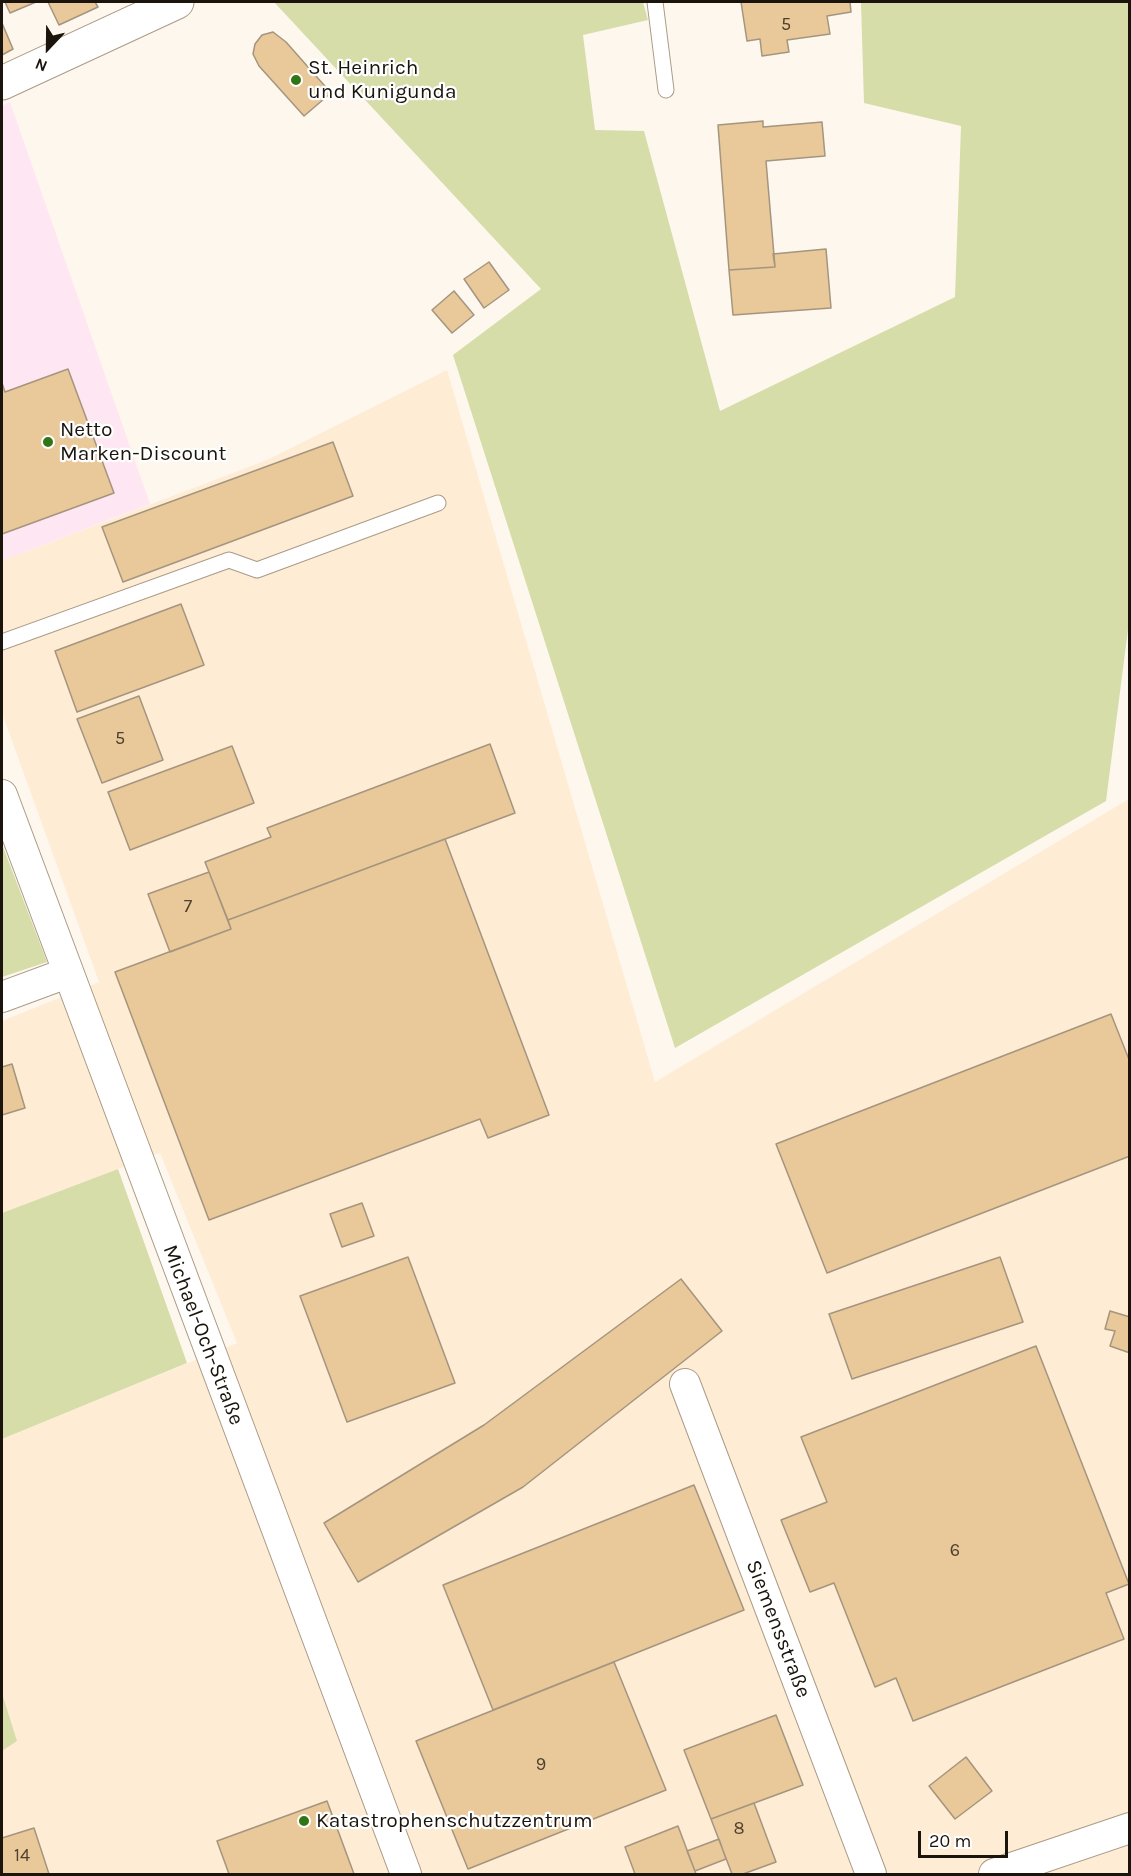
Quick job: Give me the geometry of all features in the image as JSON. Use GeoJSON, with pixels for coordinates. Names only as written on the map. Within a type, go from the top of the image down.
{"type":"FeatureCollection","features":[{"type":"Feature","properties":{"kind":"street"},"geometry":{"type":"LineString","coordinates":[[2,83],[177,2]]}},
{"type":"Feature","properties":{"kind":"street","name":"Michael-Och-Straße"},"geometry":{"type":"LineString","coordinates":[[2,795],[406,1875]]}},
{"type":"Feature","properties":{"kind":"street"},"geometry":{"type":"LineString","coordinates":[[2,997],[67,973]]}},
{"type":"Feature","properties":{"kind":"street","name":"Siemensstraße"},"geometry":{"type":"LineString","coordinates":[[685,1384],[871,1875]]}},
{"type":"Feature","properties":{"kind":"street"},"geometry":{"type":"LineString","coordinates":[[994,1875],[1130,1828]]}},
{"type":"Feature","properties":{"kind":"lane"},"geometry":{"type":"LineString","coordinates":[[655,2],[666,90]]}},
{"type":"Feature","properties":{"kind":"lane"},"geometry":{"type":"LineString","coordinates":[[2,642],[229,560],[257,570],[438,503]]}},
{"type":"Feature","properties":{"kind":"shaded area"},"geometry":{"type":"Polygon","coordinates":[[[10,102],[150,504],[2,561],[2,106],[10,102]]]}},
{"type":"Feature","properties":{"kind":"shaded area"},"geometry":{"type":"Polygon","coordinates":[[[447,370],[655,1082],[1129,799],[1129,1874],[2,1874],[2,1751],[17,1741],[2,1693],[2,1439],[237,1343],[160,1153],[2,1213],[2,1021],[99,982],[2,713],[2,561],[267,460],[447,370]]]}},
{"type":"Feature","properties":{"kind":"green space"},"geometry":{"type":"Polygon","coordinates":[[[274,2],[643,2],[648,20],[583,35],[595,130],[644,131],[720,411],[955,297],[961,126],[864,103],[861,2],[1129,2],[1130,614],[1106,801],[675,1048],[453,355],[541,289],[274,2]]]}},
{"type":"Feature","properties":{"kind":"green space"},"geometry":{"type":"Polygon","coordinates":[[[2,844],[47,962],[2,977],[2,844]]]}},
{"type":"Feature","properties":{"kind":"green space"},"geometry":{"type":"Polygon","coordinates":[[[118,1169],[187,1363],[2,1439],[2,1213],[118,1169]]]}},
{"type":"Feature","properties":{"kind":"green space"},"geometry":{"type":"Polygon","coordinates":[[[2,1693],[17,1741],[2,1751],[2,1693]]]}},
{"type":"Feature","properties":{"kind":"building"},"geometry":{"type":"Polygon","coordinates":[[[5,2],[36,2],[10,13],[5,2]]]}},
{"type":"Feature","properties":{"kind":"building"},"geometry":{"type":"Polygon","coordinates":[[[48,2],[95,2],[98,7],[59,25],[48,2]]]}},
{"type":"Feature","properties":{"kind":"building"},"geometry":{"type":"Polygon","coordinates":[[[741,2],[850,2],[851,12],[827,16],[830,34],[787,40],[789,52],[762,56],[760,39],[747,41],[741,2]]]}},
{"type":"Feature","properties":{"kind":"building"},"geometry":{"type":"Polygon","coordinates":[[[2,23],[13,49],[2,55],[2,23]]]}},
{"type":"Feature","properties":{"kind":"building","name":"St. Heinrich und Kunigunda"},"geometry":{"type":"Polygon","coordinates":[[[273,32],[286,42],[331,93],[304,116],[259,66],[253,54],[255,44],[262,35],[273,32]]]}},
{"type":"Feature","properties":{"kind":"building"},"geometry":{"type":"Polygon","coordinates":[[[763,121],[763,127],[822,122],[825,156],[766,161],[775,267],[729,270],[718,125],[763,121]]]}},
{"type":"Feature","properties":{"kind":"building"},"geometry":{"type":"Polygon","coordinates":[[[826,249],[831,308],[733,315],[729,270],[775,267],[773,254],[826,249]]]}},
{"type":"Feature","properties":{"kind":"building"},"geometry":{"type":"Polygon","coordinates":[[[489,262],[509,290],[484,308],[464,279],[489,262]]]}},
{"type":"Feature","properties":{"kind":"building"},"geometry":{"type":"Polygon","coordinates":[[[454,291],[474,315],[452,333],[432,310],[454,291]]]}},
{"type":"Feature","properties":{"kind":"building","name":"Netto Marken-Discount"},"geometry":{"type":"Polygon","coordinates":[[[68,369],[114,493],[2,534],[2,383],[5,392],[68,369]]]}},
{"type":"Feature","properties":{"kind":"building"},"geometry":{"type":"Polygon","coordinates":[[[333,442],[353,496],[123,582],[102,527],[333,442]]]}},
{"type":"Feature","properties":{"kind":"building"},"geometry":{"type":"Polygon","coordinates":[[[181,604],[204,665],[77,712],[55,651],[181,604]]]}},
{"type":"Feature","properties":{"kind":"building"},"geometry":{"type":"Polygon","coordinates":[[[139,696],[163,760],[102,783],[77,719],[139,696]]]}},
{"type":"Feature","properties":{"kind":"building"},"geometry":{"type":"Polygon","coordinates":[[[490,744],[515,813],[228,920],[205,862],[271,837],[267,828],[490,744]]]}},
{"type":"Feature","properties":{"kind":"building"},"geometry":{"type":"Polygon","coordinates":[[[232,746],[254,803],[130,850],[108,792],[232,746]]]}},
{"type":"Feature","properties":{"kind":"building"},"geometry":{"type":"Polygon","coordinates":[[[445,839],[549,1115],[488,1138],[480,1119],[209,1220],[115,972],[231,929],[228,920],[445,839]]]}},
{"type":"Feature","properties":{"kind":"building"},"geometry":{"type":"Polygon","coordinates":[[[209,872],[231,929],[170,952],[148,894],[209,872]]]}},
{"type":"Feature","properties":{"kind":"building"},"geometry":{"type":"Polygon","coordinates":[[[1111,1014],[1130,1062],[1130,1156],[827,1273],[776,1144],[1111,1014]]]}},
{"type":"Feature","properties":{"kind":"building"},"geometry":{"type":"Polygon","coordinates":[[[12,1064],[25,1108],[2,1115],[2,1067],[12,1064]]]}},
{"type":"Feature","properties":{"kind":"building"},"geometry":{"type":"Polygon","coordinates":[[[362,1203],[374,1236],[342,1247],[330,1214],[362,1203]]]}},
{"type":"Feature","properties":{"kind":"building"},"geometry":{"type":"Polygon","coordinates":[[[408,1257],[455,1383],[347,1422],[300,1296],[408,1257]]]}},
{"type":"Feature","properties":{"kind":"building"},"geometry":{"type":"Polygon","coordinates":[[[1000,1257],[1023,1322],[852,1379],[829,1314],[1000,1257]]]}},
{"type":"Feature","properties":{"kind":"building"},"geometry":{"type":"Polygon","coordinates":[[[681,1279],[722,1331],[523,1487],[358,1582],[324,1523],[484,1425],[681,1279]]]}},
{"type":"Feature","properties":{"kind":"building"},"geometry":{"type":"Polygon","coordinates":[[[1110,1311],[1130,1317],[1130,1353],[1110,1346],[1115,1331],[1105,1329],[1110,1311]]]}},
{"type":"Feature","properties":{"kind":"building"},"geometry":{"type":"Polygon","coordinates":[[[1036,1346],[1129,1584],[1106,1593],[1124,1639],[913,1721],[896,1678],[875,1687],[834,1583],[810,1592],[781,1520],[827,1502],[801,1437],[1036,1346]]]}},
{"type":"Feature","properties":{"kind":"building"},"geometry":{"type":"Polygon","coordinates":[[[694,1485],[744,1610],[493,1710],[443,1585],[694,1485]]]}},
{"type":"Feature","properties":{"kind":"building"},"geometry":{"type":"Polygon","coordinates":[[[614,1662],[666,1790],[468,1869],[416,1741],[614,1662]]]}},
{"type":"Feature","properties":{"kind":"building"},"geometry":{"type":"Polygon","coordinates":[[[776,1715],[803,1785],[711,1819],[684,1750],[776,1715]]]}},
{"type":"Feature","properties":{"kind":"building"},"geometry":{"type":"Polygon","coordinates":[[[966,1757],[992,1791],[955,1819],[929,1786],[966,1757]]]}},
{"type":"Feature","properties":{"kind":"building","name":"Katastrophenschutzzentrum"},"geometry":{"type":"Polygon","coordinates":[[[327,1801],[354,1874],[229,1874],[217,1841],[327,1801]]]}},
{"type":"Feature","properties":{"kind":"building"},"geometry":{"type":"Polygon","coordinates":[[[754,1803],[776,1862],[743,1874],[732,1874],[711,1819],[754,1803]]]}},
{"type":"Feature","properties":{"kind":"building"},"geometry":{"type":"Polygon","coordinates":[[[678,1826],[696,1874],[635,1874],[625,1847],[678,1826]]]}},
{"type":"Feature","properties":{"kind":"building"},"geometry":{"type":"Polygon","coordinates":[[[34,1828],[49,1874],[2,1874],[2,1838],[34,1828]]]}},
{"type":"Feature","properties":{"kind":"building"},"geometry":{"type":"Polygon","coordinates":[[[719,1839],[726,1859],[695,1871],[687,1851],[719,1839]]]}},
{"type":"Feature","properties":{"kind":"place","name":"St. Heinrich und Kunigunda"},"geometry":{"type":"Point","coordinates":[296,80]}},
{"type":"Feature","properties":{"kind":"place","name":"Netto Marken-Discount"},"geometry":{"type":"Point","coordinates":[48,442]}},
{"type":"Feature","properties":{"kind":"place","name":"Katastrophenschutzzentrum"},"geometry":{"type":"Point","coordinates":[304,1821]}}]}
